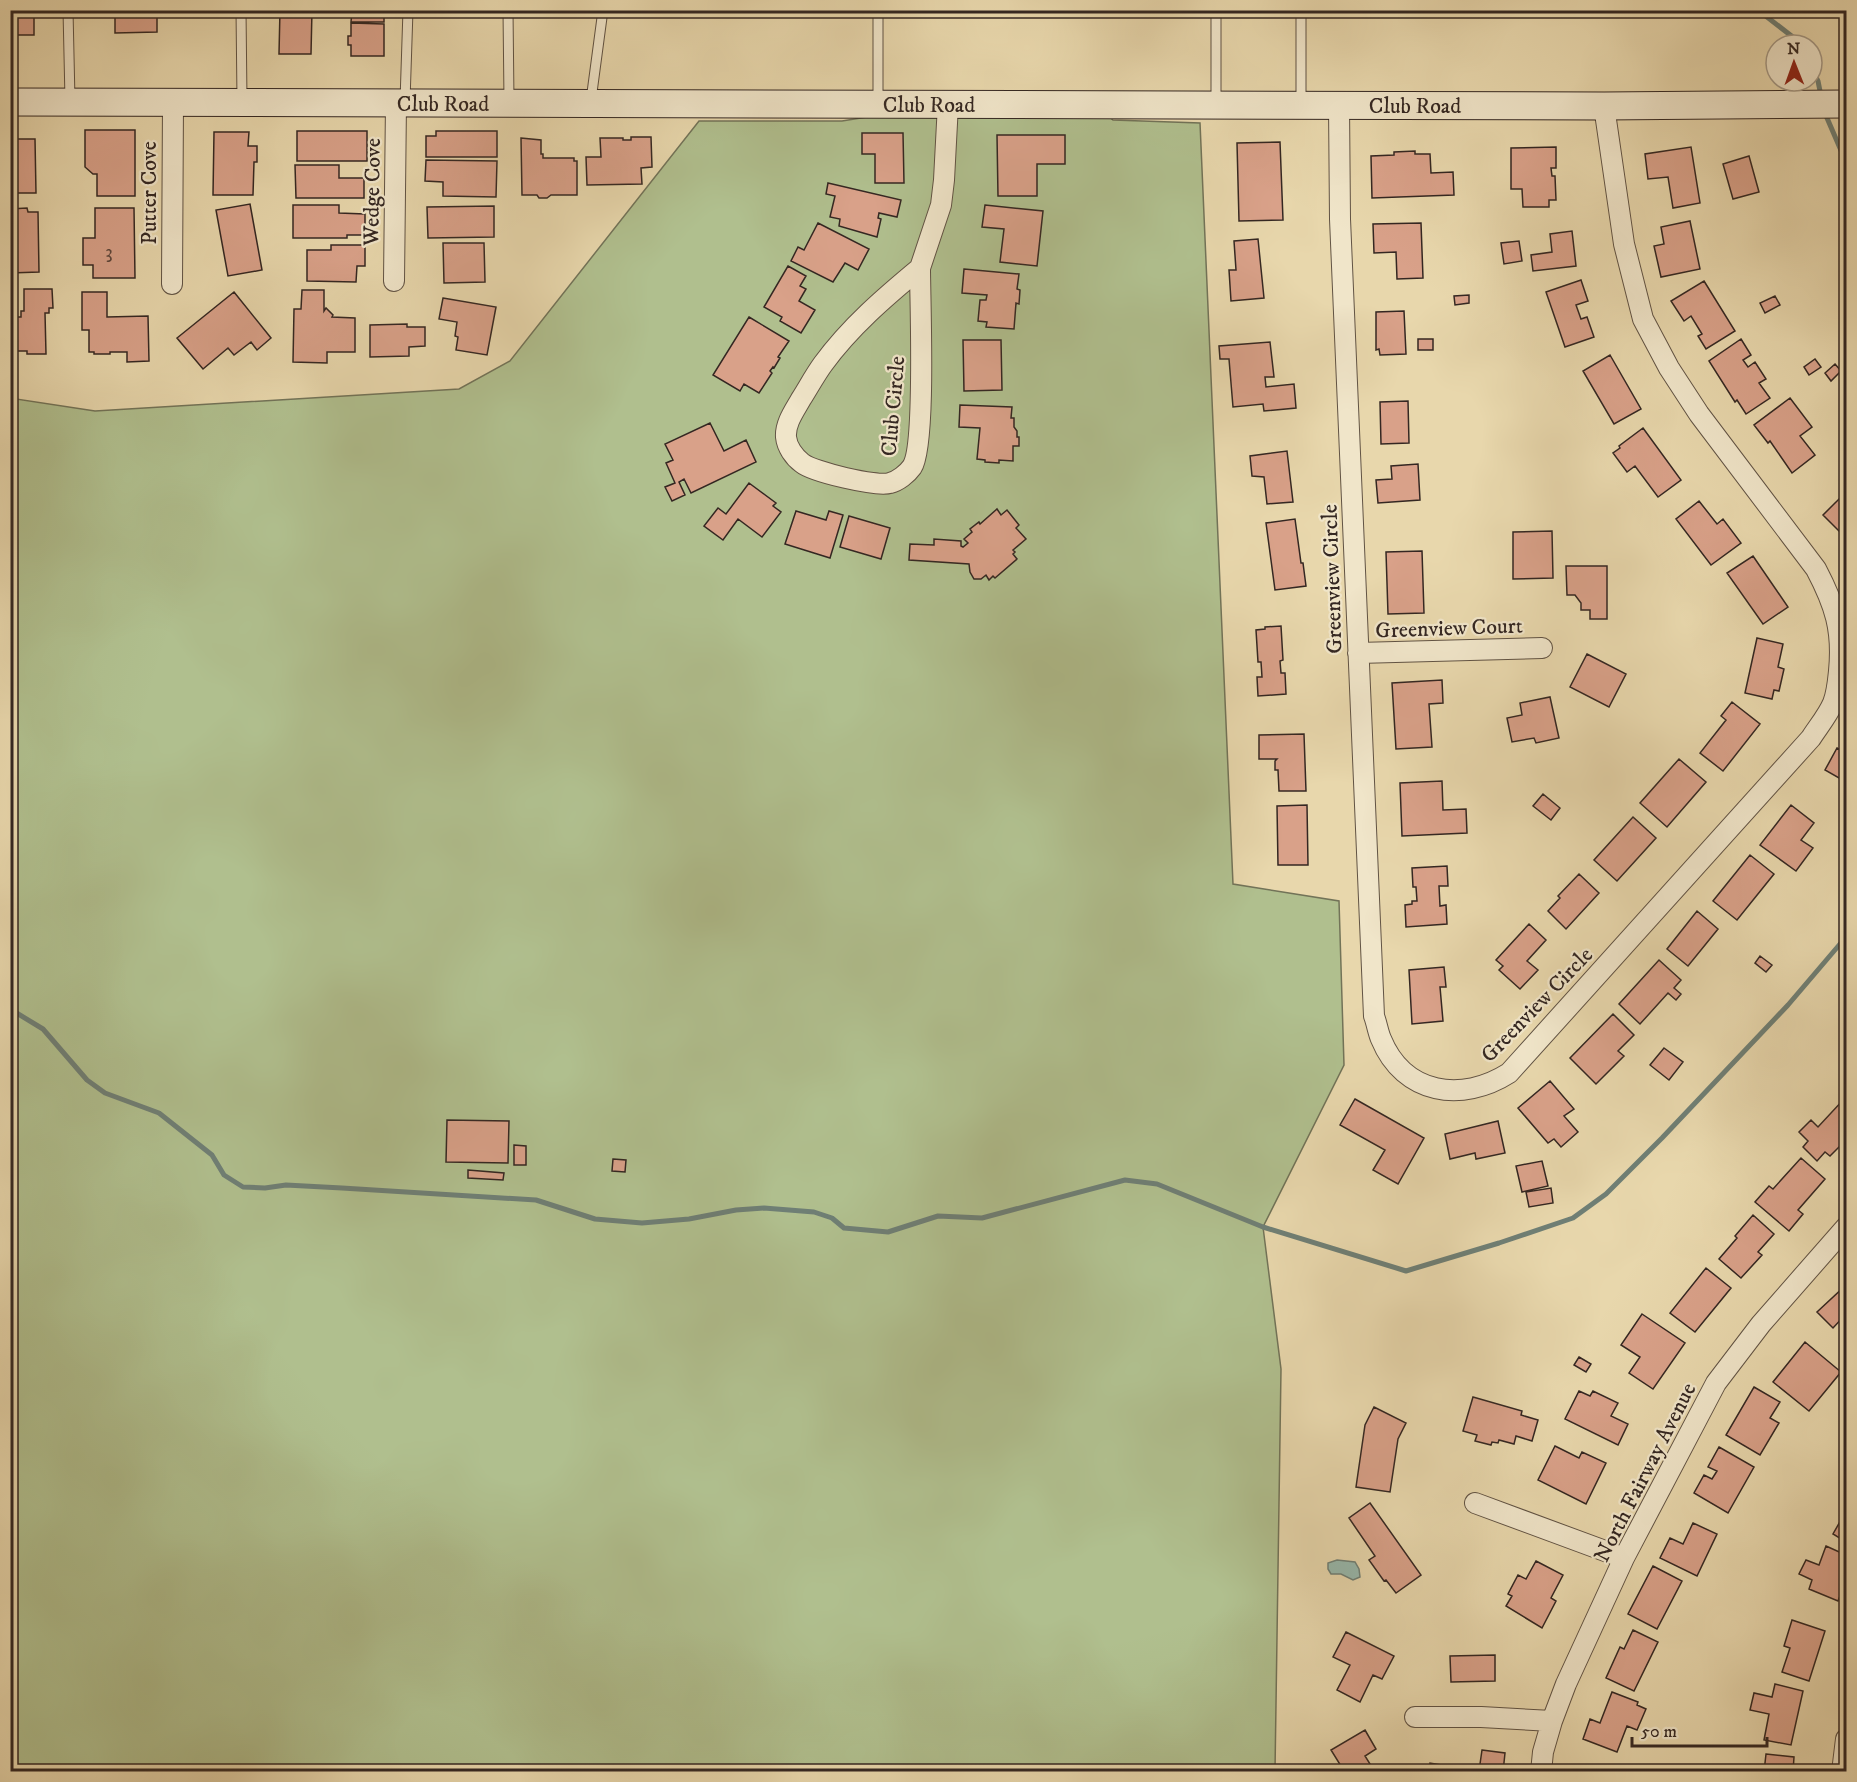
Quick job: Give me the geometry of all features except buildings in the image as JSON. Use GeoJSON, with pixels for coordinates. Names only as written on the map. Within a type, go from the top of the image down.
{"type":"FeatureCollection","features":[{"type":"Feature","properties":{"kind":"street","name":"Club Road"},"geometry":{"type":"LineString","coordinates":[[10,102],[1604,106],[1840,104]]}},
{"type":"Feature","properties":{"kind":"street","name":"Putter Cove"},"geometry":{"type":"LineString","coordinates":[[172,284],[173,103]]}},
{"type":"Feature","properties":{"kind":"street","name":"Wedge Cove"},"geometry":{"type":"LineString","coordinates":[[394,281],[401,103]]}},
{"type":"Feature","properties":{"kind":"street","name":"Club Circle"},"geometry":{"type":"LineString","coordinates":[[920,268],[887,295],[837,346],[795,410],[787,426],[786,437],[795,457],[804,465],[814,470],[877,484],[889,484],[900,479],[911,469],[916,458],[920,413],[920,268],[941,205],[948,104]]}},
{"type":"Feature","properties":{"kind":"street","name":"Greenview Circle"},"geometry":{"type":"LineString","coordinates":[[1339,105],[1340,219],[1374,1016],[1381,1039],[1391,1056],[1404,1071],[1419,1083],[1439,1090],[1460,1091],[1492,1083],[1509,1073],[1840,706],[1839,621],[1830,594],[1816,569],[1699,414],[1669,368],[1643,319],[1624,244],[1604,106]]}},
{"type":"Feature","properties":{"kind":"street","name":"Greenview Court"},"geometry":{"type":"LineString","coordinates":[[1358,653],[1542,648]]}},
{"type":"Feature","properties":{"kind":"street","name":"North Fairway Avenue"},"geometry":{"type":"LineString","coordinates":[[1540,1772],[1552,1721],[1566,1684],[1624,1558],[1716,1383],[1761,1324],[1846,1227]]}},
{"type":"Feature","properties":{"kind":"street"},"geometry":{"type":"LineString","coordinates":[[1475,1503],[1624,1558]]}},
{"type":"Feature","properties":{"kind":"street"},"geometry":{"type":"LineString","coordinates":[[1415,1717],[1481,1717],[1552,1721]]}},
{"type":"Feature","properties":{"kind":"street"},"geometry":{"type":"LineString","coordinates":[[1842,1772],[1846,1739]]}},
{"type":"Feature","properties":{"kind":"lane"},"geometry":{"type":"LineString","coordinates":[[68,10],[70,102]]}},
{"type":"Feature","properties":{"kind":"lane"},"geometry":{"type":"LineString","coordinates":[[240,10],[242,103]]}},
{"type":"Feature","properties":{"kind":"lane"},"geometry":{"type":"LineString","coordinates":[[401,103],[408,10]]}},
{"type":"Feature","properties":{"kind":"lane"},"geometry":{"type":"LineString","coordinates":[[508,10],[509,104]]}},
{"type":"Feature","properties":{"kind":"lane"},"geometry":{"type":"LineString","coordinates":[[591,104],[603,10]]}},
{"type":"Feature","properties":{"kind":"lane"},"geometry":{"type":"LineString","coordinates":[[878,104],[879,10]]}},
{"type":"Feature","properties":{"kind":"lane"},"geometry":{"type":"LineString","coordinates":[[1216,10],[1216,105]]}},
{"type":"Feature","properties":{"kind":"lane"},"geometry":{"type":"LineString","coordinates":[[1301,10],[1301,105]]}},
{"type":"Feature","properties":{"kind":"green space"},"geometry":{"type":"Polygon","coordinates":[[[948,104],[1094,105],[1113,120],[1200,123],[1233,884],[1339,901],[1344,1065],[1263,1227],[1281,1369],[1275,1771],[11,1771],[10,398],[95,411],[459,389],[510,361],[699,121],[842,121],[948,104]]]}},
{"type":"Feature","properties":{"kind":"water"},"geometry":{"type":"Polygon","coordinates":[[[1337,1560],[1355,1562],[1360,1577],[1353,1580],[1341,1574],[1331,1574],[1328,1563],[1337,1560]]]}},
{"type":"Feature","properties":{"kind":"waterway"},"geometry":{"type":"LineString","coordinates":[[1758,10],[1788,33]]}},
{"type":"Feature","properties":{"kind":"waterway"},"geometry":{"type":"LineString","coordinates":[[1824,111],[1846,162]]}},
{"type":"Feature","properties":{"kind":"waterway"},"geometry":{"type":"LineString","coordinates":[[10,1009],[43,1029],[87,1080],[105,1093],[159,1113],[212,1155],[224,1175],[243,1187],[265,1188],[286,1185],[536,1200],[595,1219],[642,1223],[764,1208],[814,1212],[832,1218],[844,1228],[888,1232],[938,1216],[982,1218],[1125,1180],[1157,1184],[1263,1227],[1406,1271],[1573,1218],[1606,1194],[1788,1005],[1846,937]]}}]}
